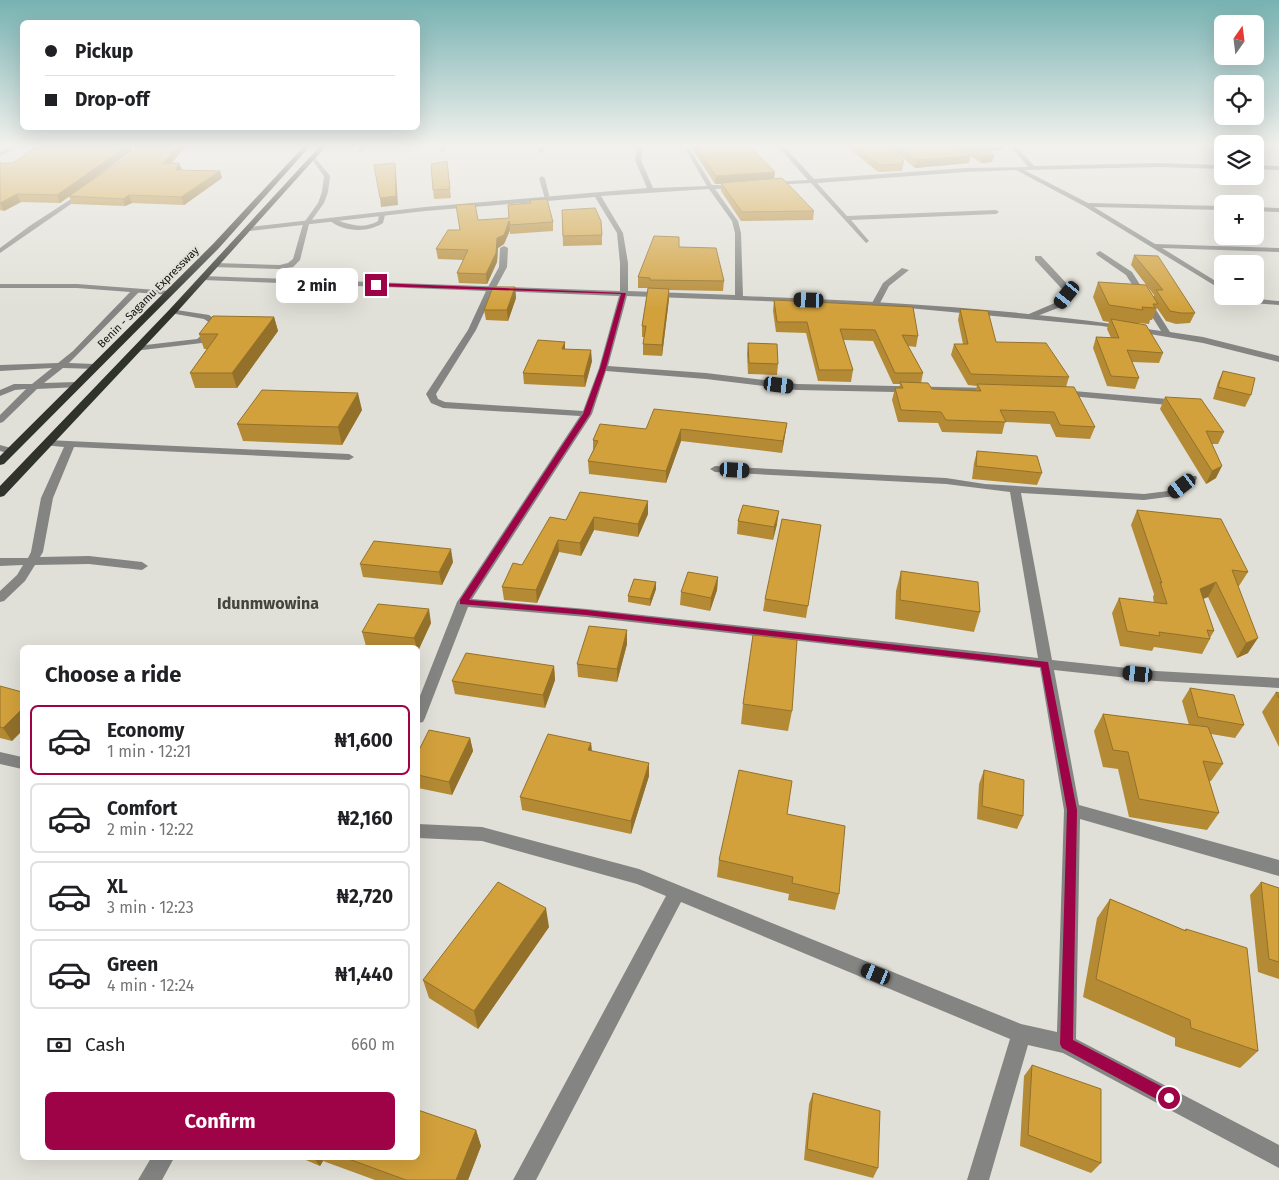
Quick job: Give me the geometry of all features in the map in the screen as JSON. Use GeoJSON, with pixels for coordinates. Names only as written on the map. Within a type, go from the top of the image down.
{"type":"FeatureCollection","features":[{"type":"Feature","properties":{"kind":"highway","name":"Benin - Sagamu Expressway"},"geometry":{"type":"LineString","coordinates":[[0,462],[170,292],[257,199]]}},
{"type":"Feature","properties":{"kind":"highway"},"geometry":{"type":"LineString","coordinates":[[0,493],[173,311],[276,199]]}},
{"type":"Feature","properties":{"kind":"street"},"geometry":{"type":"LineString","coordinates":[[0,251],[73,199]]}},
{"type":"Feature","properties":{"kind":"street"},"geometry":{"type":"LineString","coordinates":[[215,265],[290,265],[296,260],[306,224],[322,199]]}},
{"type":"Feature","properties":{"kind":"street"},"geometry":{"type":"LineString","coordinates":[[249,229],[547,199]]}},
{"type":"Feature","properties":{"kind":"street"},"geometry":{"type":"LineString","coordinates":[[420,713],[463,602],[587,414],[603,368],[624,293],[624,263],[620,233],[599,199]]}},
{"type":"Feature","properties":{"kind":"street"},"geometry":{"type":"LineString","coordinates":[[719,199],[735,222],[738,233],[739,298]]}},
{"type":"Feature","properties":{"kind":"street"},"geometry":{"type":"LineString","coordinates":[[830,199],[866,241]]}},
{"type":"Feature","properties":{"kind":"street"},"geometry":{"type":"LineString","coordinates":[[1076,199],[1214,284]]}},
{"type":"Feature","properties":{"kind":"street"},"geometry":{"type":"LineString","coordinates":[[1086,204],[1214,208]]}},
{"type":"Feature","properties":{"kind":"street"},"geometry":{"type":"LineString","coordinates":[[1264,209],[1279,210]]}},
{"type":"Feature","properties":{"kind":"street"},"geometry":{"type":"LineString","coordinates":[[848,218],[996,212]]}},
{"type":"Feature","properties":{"kind":"street"},"geometry":{"type":"LineString","coordinates":[[333,220],[351,228],[371,227],[381,222],[382,215]]}},
{"type":"Feature","properties":{"kind":"street"},"geometry":{"type":"LineString","coordinates":[[1154,246],[1279,250]]}},
{"type":"Feature","properties":{"kind":"street"},"geometry":{"type":"LineString","coordinates":[[504,248],[503,268],[472,330],[431,394],[434,401],[443,405],[587,414]]}},
{"type":"Feature","properties":{"kind":"street"},"geometry":{"type":"LineString","coordinates":[[1100,253],[1129,274],[1167,334]]}},
{"type":"Feature","properties":{"kind":"street"},"geometry":{"type":"LineString","coordinates":[[1032,316],[1060,304],[1067,295],[1066,288],[1038,258]]}},
{"type":"Feature","properties":{"kind":"street"},"geometry":{"type":"LineString","coordinates":[[876,303],[886,285],[905,270]]}},
{"type":"Feature","properties":{"kind":"street"},"geometry":{"type":"LineString","coordinates":[[203,278],[876,303],[1102,324],[1203,340],[1279,359]]}},
{"type":"Feature","properties":{"kind":"street"},"geometry":{"type":"LineString","coordinates":[[0,286],[77,286],[136,292],[170,292]]}},
{"type":"Feature","properties":{"kind":"street"},"geometry":{"type":"LineString","coordinates":[[0,420],[35,386],[61,366],[136,292]]}},
{"type":"Feature","properties":{"kind":"street"},"geometry":{"type":"LineString","coordinates":[[1264,302],[1277,303]]}},
{"type":"Feature","properties":{"kind":"street"},"geometry":{"type":"LineString","coordinates":[[137,349],[199,341],[205,337],[215,322],[206,317],[173,311]]}},
{"type":"Feature","properties":{"kind":"street"},"geometry":{"type":"LineString","coordinates":[[0,368],[94,367]]}},
{"type":"Feature","properties":{"kind":"street"},"geometry":{"type":"LineString","coordinates":[[603,368],[706,376],[798,387],[1005,391]]}},
{"type":"Feature","properties":{"kind":"street"},"geometry":{"type":"LineString","coordinates":[[0,393],[14,387],[76,385]]}},
{"type":"Feature","properties":{"kind":"street"},"geometry":{"type":"LineString","coordinates":[[1052,392],[1185,404]]}},
{"type":"Feature","properties":{"kind":"street"},"geometry":{"type":"LineString","coordinates":[[48,443],[349,457]]}},
{"type":"Feature","properties":{"kind":"street"},"geometry":{"type":"LineString","coordinates":[[0,598],[20,578],[37,552],[47,498],[70,444]]}},
{"type":"Feature","properties":{"kind":"street"},"geometry":{"type":"LineString","coordinates":[[0,448],[11,451]]}},
{"type":"Feature","properties":{"kind":"street"},"geometry":{"type":"LineString","coordinates":[[715,469],[946,481],[985,487],[1144,497],[1171,494],[1192,478]]}},
{"type":"Feature","properties":{"kind":"street"},"geometry":{"type":"LineString","coordinates":[[1015,488],[1072,810],[1066,1044]]}},
{"type":"Feature","properties":{"kind":"street"},"geometry":{"type":"LineString","coordinates":[[0,562],[89,560],[142,566]]}},
{"type":"Feature","properties":{"kind":"street"},"geometry":{"type":"LineString","coordinates":[[463,602],[586,612],[1156,676],[1279,683]]}},
{"type":"Feature","properties":{"kind":"street"},"geometry":{"type":"LineString","coordinates":[[0,758],[20,763]]}},
{"type":"Feature","properties":{"kind":"street"},"geometry":{"type":"LineString","coordinates":[[1072,810],[1279,868]]}},
{"type":"Feature","properties":{"kind":"street"},"geometry":{"type":"LineString","coordinates":[[420,831],[482,834],[639,877],[1021,1034],[1066,1044],[1279,1157]]}},
{"type":"Feature","properties":{"kind":"street"},"geometry":{"type":"LineString","coordinates":[[524,1180],[677,892]]}},
{"type":"Feature","properties":{"kind":"street"},"geometry":{"type":"LineString","coordinates":[[978,1180],[1021,1034]]}},
{"type":"Feature","properties":{"kind":"street"},"geometry":{"type":"LineString","coordinates":[[149,1180],[162,1160]]}},
{"type":"Feature","properties":{"kind":"building"},"geometry":{"type":"Polygon","coordinates":[[[547,199],[553,222],[510,225],[509,221],[504,235],[497,238],[496,253],[486,274],[457,273],[468,250],[436,249],[448,230],[460,230],[456,205],[475,204],[478,220],[509,218],[508,205],[531,203],[530,200],[547,199]]]}},
{"type":"Feature","properties":{"kind":"building"},"geometry":{"type":"Polygon","coordinates":[[[733,199],[802,199],[814,211],[742,212],[733,199]]]}},
{"type":"Feature","properties":{"kind":"building"},"geometry":{"type":"Polygon","coordinates":[[[595,208],[601,221],[602,235],[563,236],[562,210],[595,208]]]}},
{"type":"Feature","properties":{"kind":"building"},"geometry":{"type":"Polygon","coordinates":[[[654,236],[679,237],[679,247],[716,248],[724,281],[650,280],[650,278],[638,277],[654,236]]]}},
{"type":"Feature","properties":{"kind":"building"},"geometry":{"type":"Polygon","coordinates":[[[1134,255],[1158,256],[1195,313],[1170,311],[1156,290],[1163,290],[1134,255]]]}},
{"type":"Feature","properties":{"kind":"building"},"geometry":{"type":"Polygon","coordinates":[[[1098,282],[1146,285],[1158,304],[1153,304],[1155,308],[1142,307],[1143,310],[1109,305],[1098,282]]]}},
{"type":"Feature","properties":{"kind":"building"},"geometry":{"type":"Polygon","coordinates":[[[493,287],[515,287],[507,310],[484,310],[493,287]]]}},
{"type":"Feature","properties":{"kind":"building"},"geometry":{"type":"Polygon","coordinates":[[[648,288],[669,289],[662,345],[643,344],[646,326],[642,326],[648,288]]]}},
{"type":"Feature","properties":{"kind":"building"},"geometry":{"type":"Polygon","coordinates":[[[774,300],[913,307],[918,336],[902,335],[923,373],[895,373],[875,330],[840,329],[853,370],[819,370],[807,322],[777,322],[774,300]]]}},
{"type":"Feature","properties":{"kind":"building"},"geometry":{"type":"Polygon","coordinates":[[[960,309],[988,311],[996,342],[1046,343],[1069,377],[971,374],[954,344],[968,344],[960,309]]]}},
{"type":"Feature","properties":{"kind":"building"},"geometry":{"type":"Polygon","coordinates":[[[213,316],[274,317],[232,373],[190,373],[218,334],[199,334],[213,316]]]}},
{"type":"Feature","properties":{"kind":"building"},"geometry":{"type":"Polygon","coordinates":[[[1111,319],[1146,325],[1163,353],[1127,350],[1139,378],[1111,376],[1096,337],[1119,338],[1111,319]]]}},
{"type":"Feature","properties":{"kind":"building"},"geometry":{"type":"Polygon","coordinates":[[[538,340],[565,342],[562,349],[591,350],[584,376],[523,373],[538,340]]]}},
{"type":"Feature","properties":{"kind":"building"},"geometry":{"type":"Polygon","coordinates":[[[748,343],[777,344],[778,364],[749,363],[748,343]]]}},
{"type":"Feature","properties":{"kind":"building"},"geometry":{"type":"Polygon","coordinates":[[[1223,371],[1255,378],[1251,395],[1218,387],[1223,371]]]}},
{"type":"Feature","properties":{"kind":"building"},"geometry":{"type":"Polygon","coordinates":[[[900,382],[928,383],[932,389],[981,391],[977,384],[1074,387],[1095,427],[1060,425],[1054,412],[1000,410],[1006,422],[946,420],[941,412],[901,410],[895,388],[903,388],[900,382]]]}},
{"type":"Feature","properties":{"kind":"building"},"geometry":{"type":"Polygon","coordinates":[[[262,390],[358,393],[338,427],[237,424],[262,390]]]}},
{"type":"Feature","properties":{"kind":"building"},"geometry":{"type":"Polygon","coordinates":[[[1165,397],[1201,399],[1224,432],[1206,431],[1222,466],[1212,471],[1165,397]]]}},
{"type":"Feature","properties":{"kind":"building"},"geometry":{"type":"Polygon","coordinates":[[[654,409],[787,423],[783,441],[681,429],[666,471],[588,461],[598,441],[593,440],[600,424],[646,429],[654,409]]]}},
{"type":"Feature","properties":{"kind":"building"},"geometry":{"type":"Polygon","coordinates":[[[977,451],[1037,456],[1042,473],[976,466],[977,451]]]}},
{"type":"Feature","properties":{"kind":"building"},"geometry":{"type":"Polygon","coordinates":[[[580,492],[648,501],[638,524],[594,517],[580,543],[558,540],[536,590],[502,587],[513,563],[522,565],[550,517],[566,520],[580,492]]]}},
{"type":"Feature","properties":{"kind":"building"},"geometry":{"type":"Polygon","coordinates":[[[743,505],[779,511],[774,527],[738,521],[743,505]]]}},
{"type":"Feature","properties":{"kind":"building"},"geometry":{"type":"Polygon","coordinates":[[[1137,510],[1221,519],[1248,572],[1232,570],[1258,638],[1246,643],[1216,582],[1200,589],[1214,631],[1207,630],[1210,639],[1159,632],[1160,636],[1127,631],[1119,598],[1167,604],[1160,582],[1162,583],[1137,510]]]}},
{"type":"Feature","properties":{"kind":"building"},"geometry":{"type":"Polygon","coordinates":[[[782,519],[821,525],[808,606],[765,599],[782,519]]]}},
{"type":"Feature","properties":{"kind":"building"},"geometry":{"type":"Polygon","coordinates":[[[374,541],[451,549],[439,572],[360,564],[374,541]]]}},
{"type":"Feature","properties":{"kind":"building"},"geometry":{"type":"Polygon","coordinates":[[[901,571],[978,582],[980,612],[900,600],[901,571]]]}},
{"type":"Feature","properties":{"kind":"building"},"geometry":{"type":"Polygon","coordinates":[[[688,572],[718,577],[711,598],[681,592],[688,572]]]}},
{"type":"Feature","properties":{"kind":"building"},"geometry":{"type":"Polygon","coordinates":[[[634,579],[656,582],[650,599],[628,596],[634,579]]]}},
{"type":"Feature","properties":{"kind":"building"},"geometry":{"type":"Polygon","coordinates":[[[378,604],[429,609],[414,638],[362,632],[378,604]]]}},
{"type":"Feature","properties":{"kind":"building"},"geometry":{"type":"Polygon","coordinates":[[[589,626],[627,630],[617,669],[577,664],[589,626]]]}},
{"type":"Feature","properties":{"kind":"building"},"geometry":{"type":"Polygon","coordinates":[[[753,635],[797,640],[792,711],[743,704],[753,635]]]}},
{"type":"Feature","properties":{"kind":"building"},"geometry":{"type":"Polygon","coordinates":[[[466,653],[554,666],[543,695],[452,681],[466,653]]]}},
{"type":"Feature","properties":{"kind":"building"},"geometry":{"type":"Polygon","coordinates":[[[0,686],[20,691],[20,711],[3,728],[0,727],[0,686]]]}},
{"type":"Feature","properties":{"kind":"building"},"geometry":{"type":"Polygon","coordinates":[[[1190,688],[1234,695],[1244,725],[1198,717],[1190,688]]]}},
{"type":"Feature","properties":{"kind":"building"},"geometry":{"type":"Polygon","coordinates":[[[1103,714],[1208,727],[1223,764],[1203,761],[1219,813],[1139,799],[1128,752],[1113,750],[1103,714]]]}},
{"type":"Feature","properties":{"kind":"building"},"geometry":{"type":"Polygon","coordinates":[[[429,730],[470,738],[449,782],[420,775],[420,748],[429,730]]]}},
{"type":"Feature","properties":{"kind":"building"},"geometry":{"type":"Polygon","coordinates":[[[548,734],[591,743],[588,750],[649,763],[631,821],[520,797],[548,734]]]}},
{"type":"Feature","properties":{"kind":"building"},"geometry":{"type":"Polygon","coordinates":[[[739,770],[792,781],[787,814],[845,826],[839,894],[792,883],[793,877],[719,860],[739,770]]]}},
{"type":"Feature","properties":{"kind":"building"},"geometry":{"type":"Polygon","coordinates":[[[984,770],[1024,780],[1023,816],[982,806],[984,770]]]}},
{"type":"Feature","properties":{"kind":"building"},"geometry":{"type":"Polygon","coordinates":[[[498,882],[546,908],[474,1011],[423,980],[498,882]]]}},
{"type":"Feature","properties":{"kind":"building"},"geometry":{"type":"Polygon","coordinates":[[[1261,882],[1279,888],[1279,962],[1269,959],[1261,882]]]}},
{"type":"Feature","properties":{"kind":"building"},"geometry":{"type":"Polygon","coordinates":[[[1110,899],[1186,931],[1186,929],[1247,948],[1258,1051],[1191,1028],[1190,1020],[1096,979],[1110,899]]]}},
{"type":"Feature","properties":{"kind":"building"},"geometry":{"type":"Polygon","coordinates":[[[1032,1065],[1101,1089],[1101,1163],[1028,1135],[1032,1065]]]}},
{"type":"Feature","properties":{"kind":"building"},"geometry":{"type":"Polygon","coordinates":[[[813,1093],[880,1111],[878,1168],[807,1149],[813,1093]]]}},
{"type":"Feature","properties":{"kind":"building"},"geometry":{"type":"Polygon","coordinates":[[[420,1111],[476,1130],[456,1180],[406,1180],[351,1160],[420,1160],[420,1111]]]}},
{"type":"Feature","properties":{"kind":"district","name":"Idunmwowina"},"geometry":{"type":"Point","coordinates":[268,603]}},
{"type":"Feature","properties":{"kind":"route"},"geometry":{"type":"LineString","coordinates":[[376,285],[624,293],[603,368],[587,414],[482,576],[463,602],[586,612],[1045,664],[1072,810],[1066,1044],[1169,1098]]}}]}
